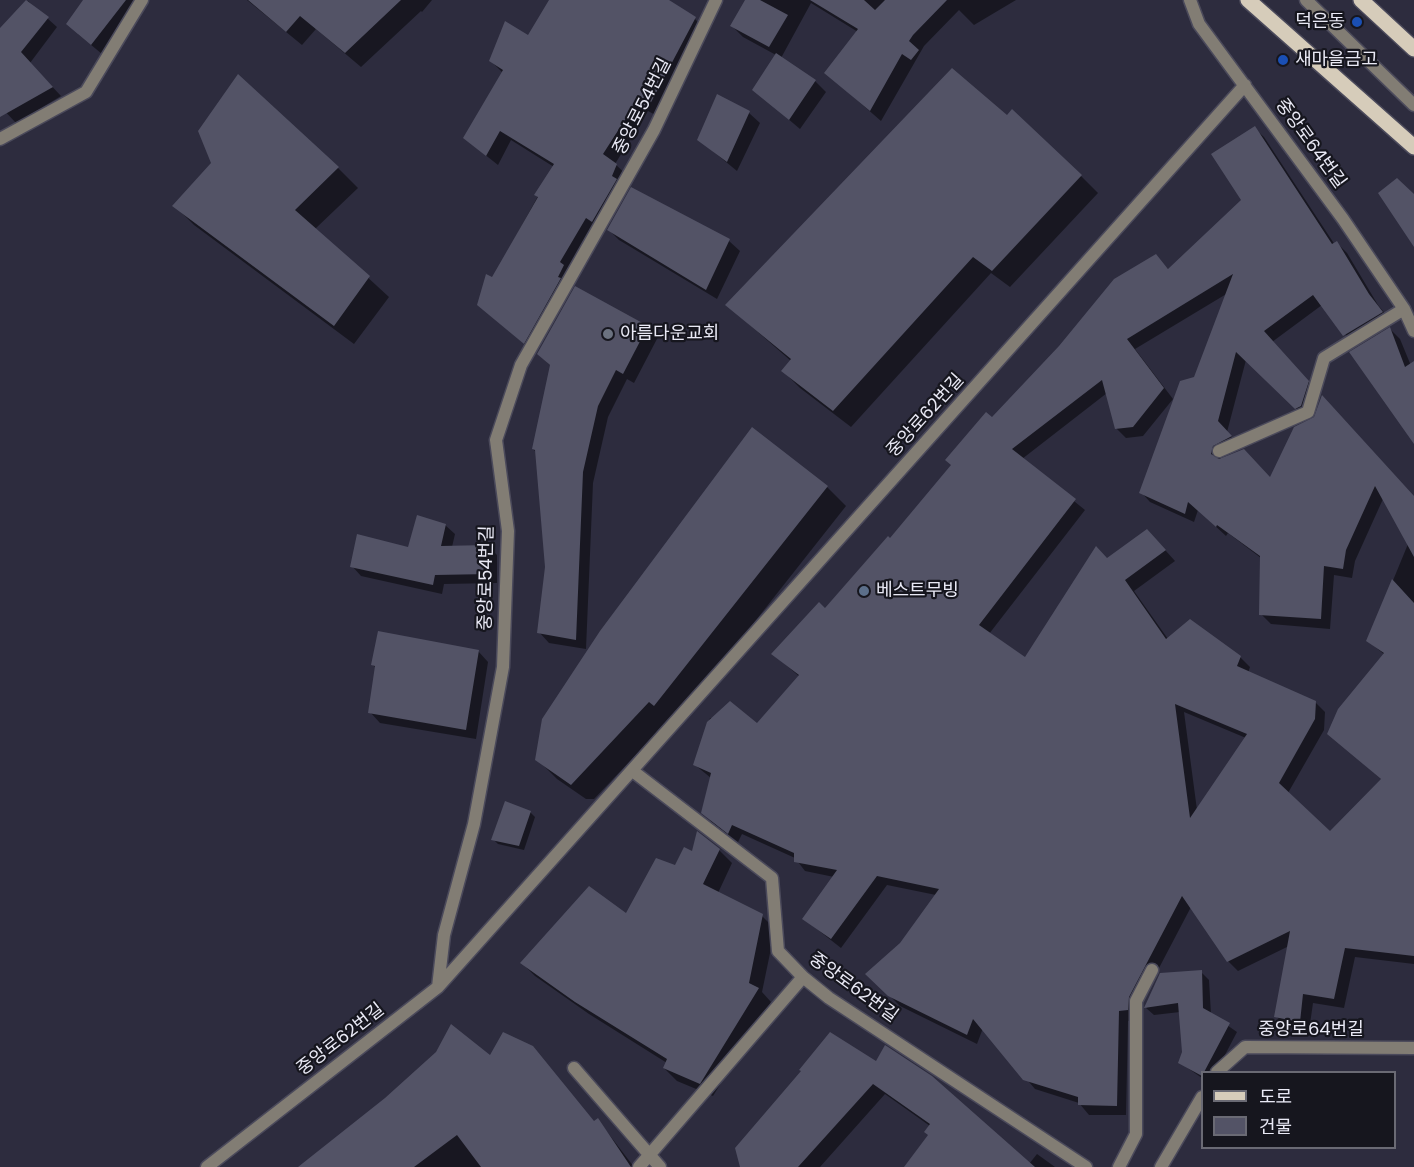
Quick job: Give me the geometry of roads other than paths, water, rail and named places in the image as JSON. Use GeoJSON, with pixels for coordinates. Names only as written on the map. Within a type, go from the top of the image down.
{"type":"FeatureCollection","features":[{"type":"Feature","properties":{"kind":"main road"},"geometry":{"type":"LineString","coordinates":[[1248,0],[1414,147]]}},
{"type":"Feature","properties":{"kind":"main road"},"geometry":{"type":"LineString","coordinates":[[1361,0],[1414,50]]}},
{"type":"Feature","properties":{"kind":"street"},"geometry":{"type":"LineString","coordinates":[[0,139],[86,92],[142,0]]}},
{"type":"Feature","properties":{"kind":"street","name":"중앙로54번길"},"geometry":{"type":"LineString","coordinates":[[438,987],[444,935],[474,824],[503,667],[508,531],[496,441],[520,365],[654,130],[716,0]]}},
{"type":"Feature","properties":{"kind":"street","name":"중앙로64번길"},"geometry":{"type":"LineString","coordinates":[[1190,0],[1199,24],[1342,219],[1404,309],[1414,331]]}},
{"type":"Feature","properties":{"kind":"street"},"geometry":{"type":"LineString","coordinates":[[1306,0],[1414,105]]}},
{"type":"Feature","properties":{"kind":"street","name":"중앙로62번길"},"geometry":{"type":"LineString","coordinates":[[207,1167],[438,987],[634,772],[1245,85]]}},
{"type":"Feature","properties":{"kind":"street"},"geometry":{"type":"LineString","coordinates":[[1219,451],[1308,412],[1323,358],[1404,309]]}},
{"type":"Feature","properties":{"kind":"street","name":"중앙로62번길"},"geometry":{"type":"LineString","coordinates":[[634,772],[772,879],[778,951],[802,977],[829,998],[1086,1167]]}},
{"type":"Feature","properties":{"kind":"street"},"geometry":{"type":"LineString","coordinates":[[1119,1167],[1136,1134],[1136,1001],[1152,970]]}},
{"type":"Feature","properties":{"kind":"street"},"geometry":{"type":"LineString","coordinates":[[639,1167],[650,1157],[802,977]]}},
{"type":"Feature","properties":{"kind":"street","name":"중앙로64번길"},"geometry":{"type":"LineString","coordinates":[[1218,1071],[1245,1047],[1414,1048]]}},
{"type":"Feature","properties":{"kind":"street"},"geometry":{"type":"LineString","coordinates":[[574,1068],[660,1167]]}},
{"type":"Feature","properties":{"kind":"street"},"geometry":{"type":"LineString","coordinates":[[1161,1167],[1201,1100]]}},
{"type":"Feature","properties":{"kind":"place","name":"덕은동"},"geometry":{"type":"Point","coordinates":[1357,22]}},
{"type":"Feature","properties":{"kind":"place","name":"새마을금고"},"geometry":{"type":"Point","coordinates":[1283,60]}},
{"type":"Feature","properties":{"kind":"place","name":"아름다운교회"},"geometry":{"type":"Point","coordinates":[608,334]}},
{"type":"Feature","properties":{"kind":"place","name":"베스트무빙"},"geometry":{"type":"Point","coordinates":[864,591]}}]}
